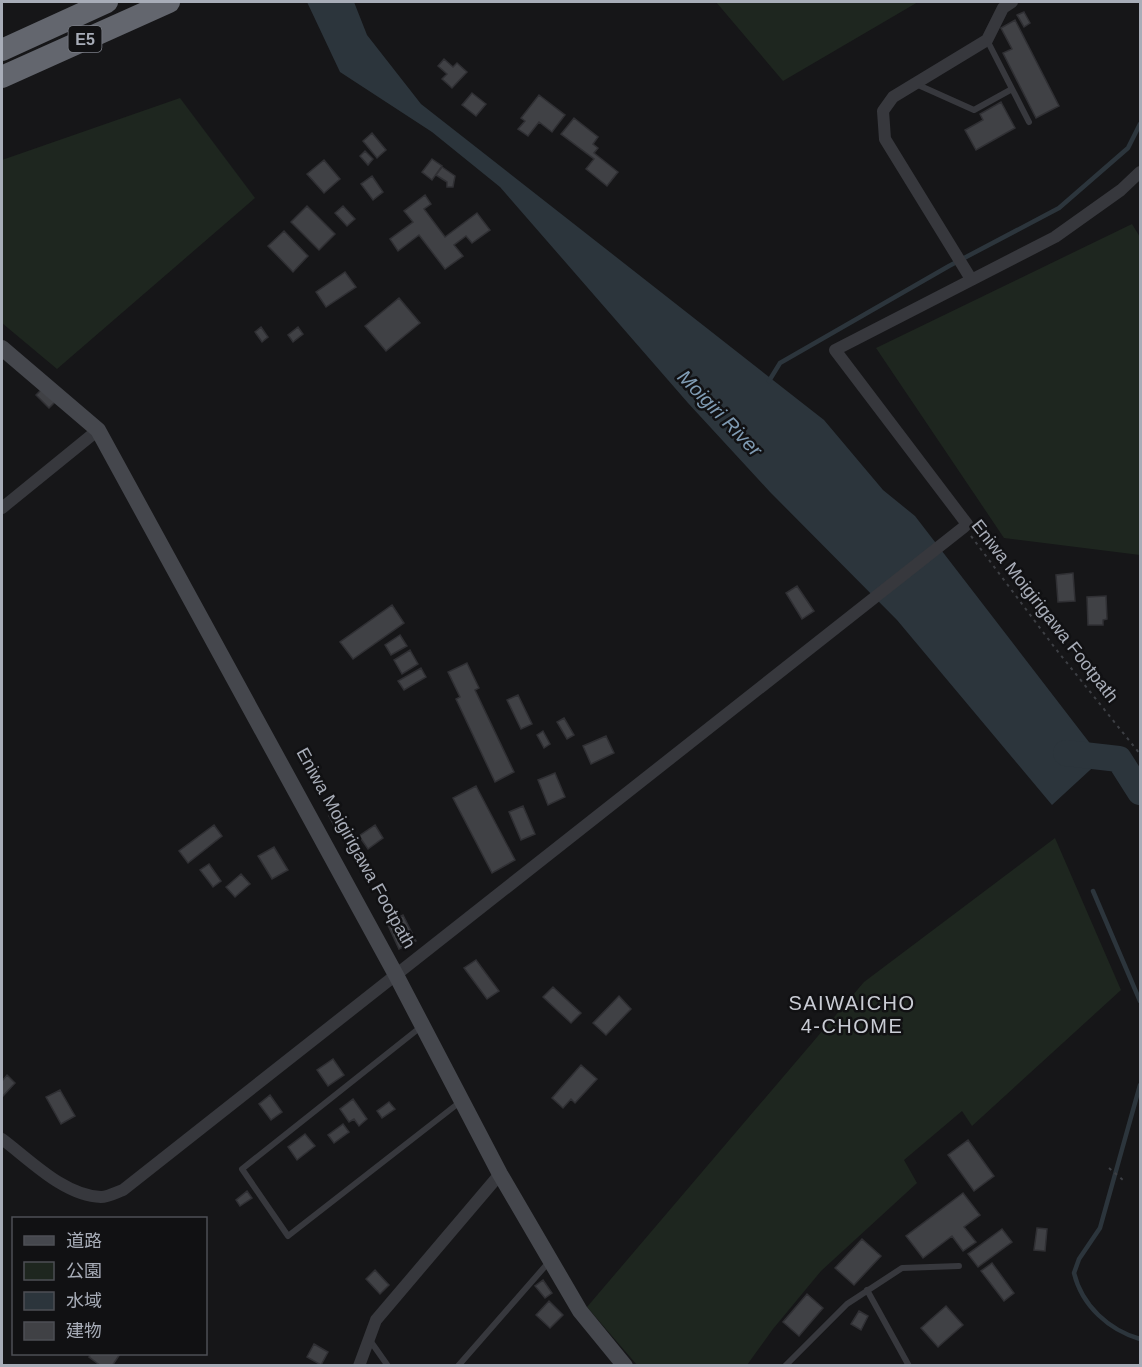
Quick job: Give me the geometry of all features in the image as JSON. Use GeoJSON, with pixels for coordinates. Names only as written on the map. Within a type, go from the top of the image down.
{"type":"FeatureCollection","features":[{"type":"Feature","properties":{"kind":"highway","name":"E5"},"geometry":{"type":"LineString","coordinates":[[2,50],[107,2]]}},
{"type":"Feature","properties":{"kind":"highway","name":"E5"},"geometry":{"type":"LineString","coordinates":[[2,77],[169,2]]}},
{"type":"Feature","properties":{"kind":"street"},"geometry":{"type":"LineString","coordinates":[[971,279],[885,139],[883,111],[893,97],[987,40],[1003,8],[1012,2]]}},
{"type":"Feature","properties":{"kind":"street"},"geometry":{"type":"LineString","coordinates":[[2,1138],[78,1192],[102,1197],[123,1190],[954,536],[967,524],[835,350],[1055,237],[1121,190],[1140,172]]}},
{"type":"Feature","properties":{"kind":"street"},"geometry":{"type":"LineString","coordinates":[[2,348],[98,430],[396,975],[500,1174],[580,1311],[626,1365]]}},
{"type":"Feature","properties":{"kind":"street"},"geometry":{"type":"LineString","coordinates":[[2,508],[98,430]]}},
{"type":"Feature","properties":{"kind":"street"},"geometry":{"type":"LineString","coordinates":[[359,1365],[376,1320],[500,1174]]}},
{"type":"Feature","properties":{"kind":"lane"},"geometry":{"type":"LineString","coordinates":[[987,40],[1029,122]]}},
{"type":"Feature","properties":{"kind":"lane"},"geometry":{"type":"LineString","coordinates":[[915,84],[974,110],[1012,89]]}},
{"type":"Feature","properties":{"kind":"lane"},"geometry":{"type":"LineString","coordinates":[[423,1026],[242,1169],[288,1236],[462,1101]]}},
{"type":"Feature","properties":{"kind":"lane"},"geometry":{"type":"LineString","coordinates":[[459,1365],[550,1260]]}},
{"type":"Feature","properties":{"kind":"lane"},"geometry":{"type":"LineString","coordinates":[[785,1365],[847,1304],[902,1268],[959,1266]]}},
{"type":"Feature","properties":{"kind":"lane"},"geometry":{"type":"LineString","coordinates":[[867,1290],[909,1365]]}},
{"type":"Feature","properties":{"kind":"lane"},"geometry":{"type":"LineString","coordinates":[[369,1338],[388,1365]]}},
{"type":"Feature","properties":{"kind":"path","name":"Eniwa Moigirigawa Footpath"},"geometry":{"type":"LineString","coordinates":[[964,527],[1055,648],[1140,754]]}},
{"type":"Feature","properties":{"kind":"path"},"geometry":{"type":"LineString","coordinates":[[1109,1168],[1123,1180]]}},
{"type":"Feature","properties":{"kind":"green space"},"geometry":{"type":"Polygon","coordinates":[[[716,2],[918,2],[783,81],[716,2]]]}},
{"type":"Feature","properties":{"kind":"green space"},"geometry":{"type":"Polygon","coordinates":[[[180,98],[255,198],[57,369],[2,323],[2,160],[180,98]]]}},
{"type":"Feature","properties":{"kind":"green space"},"geometry":{"type":"Polygon","coordinates":[[[1132,224],[1140,237],[1140,555],[1004,538],[876,348],[1132,224]]]}},
{"type":"Feature","properties":{"kind":"green space"},"geometry":{"type":"Polygon","coordinates":[[[1055,838],[1121,990],[972,1126],[962,1111],[904,1160],[917,1183],[821,1271],[773,1329],[747,1365],[637,1365],[587,1307],[864,982],[1055,838]]]}},
{"type":"Feature","properties":{"kind":"water"},"geometry":{"type":"Polygon","coordinates":[[[307,2],[354,2],[367,35],[421,104],[824,420],[883,490],[915,516],[1102,759],[1052,805],[897,620],[770,492],[688,403],[500,187],[432,132],[340,72],[307,2]]]}},
{"type":"Feature","properties":{"kind":"building"},"geometry":{"type":"Polygon","coordinates":[[[1024,12],[1030,23],[1024,27],[1017,15],[1024,12]]]}},
{"type":"Feature","properties":{"kind":"building"},"geometry":{"type":"Polygon","coordinates":[[[1015,20],[1059,106],[1036,118],[1003,53],[1012,49],[1001,28],[1015,20]]]}},
{"type":"Feature","properties":{"kind":"building"},"geometry":{"type":"Polygon","coordinates":[[[444,59],[453,67],[457,63],[467,72],[452,88],[442,79],[447,74],[438,66],[444,59]]]}},
{"type":"Feature","properties":{"kind":"building"},"geometry":{"type":"Polygon","coordinates":[[[472,93],[486,104],[476,116],[462,105],[472,93]]]}},
{"type":"Feature","properties":{"kind":"building"},"geometry":{"type":"Polygon","coordinates":[[[539,95],[565,115],[552,132],[539,122],[528,136],[518,129],[525,121],[521,118],[539,95]]]}},
{"type":"Feature","properties":{"kind":"building"},"geometry":{"type":"Polygon","coordinates":[[[1001,102],[1015,128],[976,150],[965,130],[983,120],[980,114],[1001,102]]]}},
{"type":"Feature","properties":{"kind":"building"},"geometry":{"type":"Polygon","coordinates":[[[574,118],[598,137],[593,144],[598,148],[594,153],[618,172],[607,186],[586,169],[594,159],[561,134],[574,118]]]}},
{"type":"Feature","properties":{"kind":"building"},"geometry":{"type":"Polygon","coordinates":[[[372,133],[386,150],[377,158],[363,141],[372,133]]]}},
{"type":"Feature","properties":{"kind":"building"},"geometry":{"type":"Polygon","coordinates":[[[365,151],[373,159],[368,165],[360,156],[365,151]]]}},
{"type":"Feature","properties":{"kind":"building"},"geometry":{"type":"Polygon","coordinates":[[[432,159],[442,166],[432,180],[422,172],[432,159]]]}},
{"type":"Feature","properties":{"kind":"building"},"geometry":{"type":"Polygon","coordinates":[[[324,160],[340,179],[324,193],[307,174],[324,160]]]}},
{"type":"Feature","properties":{"kind":"building"},"geometry":{"type":"Polygon","coordinates":[[[442,167],[455,176],[453,187],[447,187],[447,182],[436,175],[442,167]]]}},
{"type":"Feature","properties":{"kind":"building"},"geometry":{"type":"Polygon","coordinates":[[[372,176],[383,192],[373,200],[361,184],[372,176]]]}},
{"type":"Feature","properties":{"kind":"building"},"geometry":{"type":"Polygon","coordinates":[[[425,195],[431,204],[424,209],[445,237],[477,213],[490,230],[472,243],[466,236],[454,245],[463,256],[445,269],[419,235],[398,251],[390,239],[413,222],[404,211],[425,195]]]}},
{"type":"Feature","properties":{"kind":"building"},"geometry":{"type":"Polygon","coordinates":[[[307,206],[335,234],[319,250],[291,222],[307,206]]]}},
{"type":"Feature","properties":{"kind":"building"},"geometry":{"type":"Polygon","coordinates":[[[343,206],[355,219],[347,226],[335,213],[343,206]]]}},
{"type":"Feature","properties":{"kind":"building"},"geometry":{"type":"Polygon","coordinates":[[[284,231],[308,256],[293,272],[268,246],[284,231]]]}},
{"type":"Feature","properties":{"kind":"building"},"geometry":{"type":"Polygon","coordinates":[[[345,272],[356,287],[326,307],[316,292],[345,272]]]}},
{"type":"Feature","properties":{"kind":"building"},"geometry":{"type":"Polygon","coordinates":[[[399,298],[420,323],[386,351],[365,326],[399,298]]]}},
{"type":"Feature","properties":{"kind":"building"},"geometry":{"type":"Polygon","coordinates":[[[261,327],[268,337],[262,342],[255,332],[261,327]]]}},
{"type":"Feature","properties":{"kind":"building"},"geometry":{"type":"Polygon","coordinates":[[[298,327],[303,334],[293,342],[288,335],[298,327]]]}},
{"type":"Feature","properties":{"kind":"building"},"geometry":{"type":"Polygon","coordinates":[[[44,387],[57,400],[49,408],[36,395],[44,387]]]}},
{"type":"Feature","properties":{"kind":"building"},"geometry":{"type":"Polygon","coordinates":[[[1073,573],[1075,601],[1058,602],[1056,575],[1073,573]]]}},
{"type":"Feature","properties":{"kind":"building"},"geometry":{"type":"Polygon","coordinates":[[[797,586],[814,611],[802,619],[786,593],[797,586]]]}},
{"type":"Feature","properties":{"kind":"building"},"geometry":{"type":"Polygon","coordinates":[[[1106,596],[1107,619],[1103,620],[1103,625],[1088,625],[1087,597],[1106,596]]]}},
{"type":"Feature","properties":{"kind":"building"},"geometry":{"type":"Polygon","coordinates":[[[392,605],[404,623],[353,659],[340,642],[392,605]]]}},
{"type":"Feature","properties":{"kind":"building"},"geometry":{"type":"Polygon","coordinates":[[[400,635],[407,646],[391,655],[385,645],[400,635]]]}},
{"type":"Feature","properties":{"kind":"building"},"geometry":{"type":"Polygon","coordinates":[[[410,650],[418,664],[402,674],[394,660],[410,650]]]}},
{"type":"Feature","properties":{"kind":"building"},"geometry":{"type":"Polygon","coordinates":[[[467,663],[479,688],[475,690],[514,772],[495,782],[456,699],[460,697],[448,672],[467,663]]]}},
{"type":"Feature","properties":{"kind":"building"},"geometry":{"type":"Polygon","coordinates":[[[421,668],[426,677],[404,690],[398,681],[421,668]]]}},
{"type":"Feature","properties":{"kind":"building"},"geometry":{"type":"Polygon","coordinates":[[[518,695],[532,724],[521,729],[507,700],[518,695]]]}},
{"type":"Feature","properties":{"kind":"building"},"geometry":{"type":"Polygon","coordinates":[[[564,718],[574,735],[567,739],[557,722],[564,718]]]}},
{"type":"Feature","properties":{"kind":"building"},"geometry":{"type":"Polygon","coordinates":[[[543,731],[550,744],[544,748],[537,735],[543,731]]]}},
{"type":"Feature","properties":{"kind":"building"},"geometry":{"type":"Polygon","coordinates":[[[606,736],[614,753],[591,764],[583,746],[606,736]]]}},
{"type":"Feature","properties":{"kind":"building"},"geometry":{"type":"Polygon","coordinates":[[[555,773],[565,797],[548,805],[538,780],[555,773]]]}},
{"type":"Feature","properties":{"kind":"building"},"geometry":{"type":"Polygon","coordinates":[[[476,786],[515,860],[492,873],[453,798],[476,786]]]}},
{"type":"Feature","properties":{"kind":"building"},"geometry":{"type":"Polygon","coordinates":[[[523,806],[535,834],[521,840],[509,812],[523,806]]]}},
{"type":"Feature","properties":{"kind":"building"},"geometry":{"type":"Polygon","coordinates":[[[337,812],[346,829],[338,833],[329,816],[337,812]]]}},
{"type":"Feature","properties":{"kind":"building"},"geometry":{"type":"Polygon","coordinates":[[[214,825],[222,836],[188,863],[179,851],[214,825]]]}},
{"type":"Feature","properties":{"kind":"building"},"geometry":{"type":"Polygon","coordinates":[[[375,825],[383,838],[368,849],[359,836],[375,825]]]}},
{"type":"Feature","properties":{"kind":"building"},"geometry":{"type":"Polygon","coordinates":[[[274,847],[288,870],[272,879],[258,856],[274,847]]]}},
{"type":"Feature","properties":{"kind":"building"},"geometry":{"type":"Polygon","coordinates":[[[209,864],[221,881],[213,887],[200,870],[209,864]]]}},
{"type":"Feature","properties":{"kind":"building"},"geometry":{"type":"Polygon","coordinates":[[[241,874],[250,884],[235,897],[226,887],[241,874]]]}},
{"type":"Feature","properties":{"kind":"building"},"geometry":{"type":"Polygon","coordinates":[[[403,915],[416,941],[399,949],[387,923],[403,915]]]}},
{"type":"Feature","properties":{"kind":"building"},"geometry":{"type":"Polygon","coordinates":[[[476,960],[499,991],[487,999],[464,968],[476,960]]]}},
{"type":"Feature","properties":{"kind":"building"},"geometry":{"type":"Polygon","coordinates":[[[553,987],[581,1013],[571,1023],[543,997],[553,987]]]}},
{"type":"Feature","properties":{"kind":"building"},"geometry":{"type":"Polygon","coordinates":[[[619,996],[631,1009],[606,1035],[593,1023],[619,996]]]}},
{"type":"Feature","properties":{"kind":"building"},"geometry":{"type":"Polygon","coordinates":[[[333,1059],[344,1075],[328,1086],[317,1070],[333,1059]]]}},
{"type":"Feature","properties":{"kind":"building"},"geometry":{"type":"Polygon","coordinates":[[[581,1065],[597,1079],[575,1103],[571,1099],[563,1108],[552,1098],[581,1065]]]}},
{"type":"Feature","properties":{"kind":"building"},"geometry":{"type":"Polygon","coordinates":[[[7,1075],[15,1083],[2,1097],[2,1081],[7,1075]]]}},
{"type":"Feature","properties":{"kind":"building"},"geometry":{"type":"Polygon","coordinates":[[[60,1090],[75,1116],[61,1124],[46,1097],[60,1090]]]}},
{"type":"Feature","properties":{"kind":"building"},"geometry":{"type":"Polygon","coordinates":[[[270,1095],[282,1112],[271,1120],[259,1104],[270,1095]]]}},
{"type":"Feature","properties":{"kind":"building"},"geometry":{"type":"Polygon","coordinates":[[[353,1099],[367,1119],[359,1126],[354,1119],[349,1122],[340,1109],[353,1099]]]}},
{"type":"Feature","properties":{"kind":"building"},"geometry":{"type":"Polygon","coordinates":[[[389,1102],[395,1109],[382,1118],[377,1111],[389,1102]]]}},
{"type":"Feature","properties":{"kind":"building"},"geometry":{"type":"Polygon","coordinates":[[[343,1124],[349,1132],[334,1143],[328,1135],[343,1124]]]}},
{"type":"Feature","properties":{"kind":"building"},"geometry":{"type":"Polygon","coordinates":[[[305,1134],[315,1146],[297,1160],[288,1147],[305,1134]]]}},
{"type":"Feature","properties":{"kind":"building"},"geometry":{"type":"Polygon","coordinates":[[[968,1140],[994,1176],[974,1191],[948,1155],[968,1140]]]}},
{"type":"Feature","properties":{"kind":"building"},"geometry":{"type":"Polygon","coordinates":[[[247,1191],[252,1198],[240,1206],[236,1200],[247,1191]]]}},
{"type":"Feature","properties":{"kind":"building"},"geometry":{"type":"Polygon","coordinates":[[[963,1193],[980,1215],[964,1227],[976,1242],[963,1251],[952,1236],[923,1258],[906,1236],[963,1193]]]}},
{"type":"Feature","properties":{"kind":"building"},"geometry":{"type":"Polygon","coordinates":[[[1037,1228],[1047,1229],[1045,1251],[1034,1250],[1037,1228]]]}},
{"type":"Feature","properties":{"kind":"building"},"geometry":{"type":"Polygon","coordinates":[[[1002,1229],[1012,1242],[978,1267],[968,1254],[1002,1229]]]}},
{"type":"Feature","properties":{"kind":"building"},"geometry":{"type":"Polygon","coordinates":[[[862,1239],[881,1256],[854,1285],[835,1268],[862,1239]]]}},
{"type":"Feature","properties":{"kind":"building"},"geometry":{"type":"Polygon","coordinates":[[[992,1263],[1014,1293],[1004,1301],[981,1271],[992,1263]]]}},
{"type":"Feature","properties":{"kind":"building"},"geometry":{"type":"Polygon","coordinates":[[[375,1270],[389,1285],[380,1294],[366,1279],[375,1270]]]}},
{"type":"Feature","properties":{"kind":"building"},"geometry":{"type":"Polygon","coordinates":[[[543,1280],[552,1293],[545,1298],[535,1286],[543,1280]]]}},
{"type":"Feature","properties":{"kind":"building"},"geometry":{"type":"Polygon","coordinates":[[[807,1294],[823,1308],[799,1336],[783,1322],[807,1294]]]}},
{"type":"Feature","properties":{"kind":"building"},"geometry":{"type":"Polygon","coordinates":[[[549,1301],[563,1315],[550,1328],[536,1315],[549,1301]]]}},
{"type":"Feature","properties":{"kind":"building"},"geometry":{"type":"Polygon","coordinates":[[[946,1306],[963,1325],[938,1347],[921,1328],[946,1306]]]}},
{"type":"Feature","properties":{"kind":"building"},"geometry":{"type":"Polygon","coordinates":[[[859,1311],[868,1316],[861,1330],[851,1324],[859,1311]]]}},
{"type":"Feature","properties":{"kind":"building"},"geometry":{"type":"Polygon","coordinates":[[[314,1344],[328,1352],[321,1365],[307,1357],[314,1344]]]}},
{"type":"Feature","properties":{"kind":"building"},"geometry":{"type":"Polygon","coordinates":[[[90,1355],[119,1355],[112,1366],[101,1366],[89,1357],[90,1355]]]}},
{"type":"Feature","properties":{"kind":"waterway"},"geometry":{"type":"LineString","coordinates":[[769,381],[780,363],[949,266],[1059,208],[1128,148],[1140,124]]}},
{"type":"Feature","properties":{"kind":"waterway","name":"Moigiri River"},"geometry":{"type":"LineString","coordinates":[[1066,753],[1119,759],[1140,792]]}},
{"type":"Feature","properties":{"kind":"waterway"},"geometry":{"type":"LineString","coordinates":[[1093,891],[1140,1001]]}},
{"type":"Feature","properties":{"kind":"waterway"},"geometry":{"type":"LineString","coordinates":[[1140,1085],[1100,1228],[1079,1259],[1074,1273],[1083,1296],[1098,1315],[1118,1330],[1140,1339]]}},
{"type":"Feature","properties":{"kind":"district","name":"SAIWAICHO 4-CHOME"},"geometry":{"type":"Point","coordinates":[852,1014]}}]}
